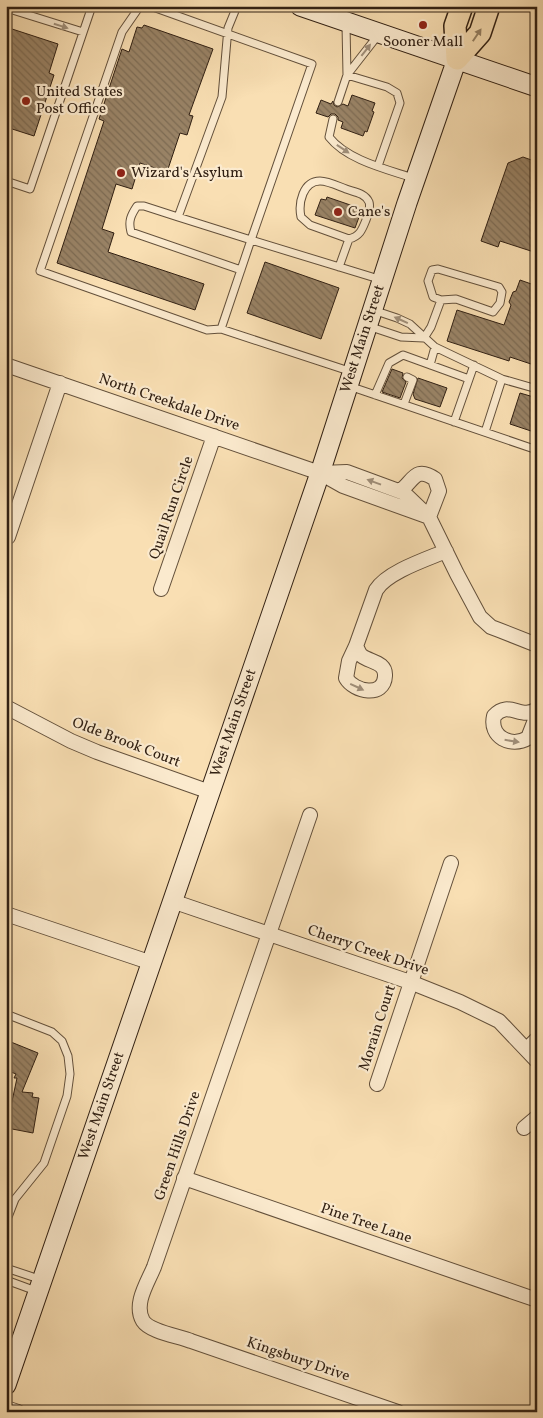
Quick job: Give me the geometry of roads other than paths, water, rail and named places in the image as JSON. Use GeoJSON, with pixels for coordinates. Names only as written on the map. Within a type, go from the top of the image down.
{"type":"FeatureCollection","features":[{"type":"Feature","properties":{"kind":"main road"},"geometry":{"type":"LineString","coordinates":[[300,6],[537,87]]}},
{"type":"Feature","properties":{"kind":"main road","name":"West Main Street"},"geometry":{"type":"LineString","coordinates":[[457,59],[455,26],[462,6]]}},
{"type":"Feature","properties":{"kind":"main road","name":"West Main Street"},"geometry":{"type":"LineString","coordinates":[[6,1385],[320,473],[415,179],[457,59],[480,33],[489,6]]}},
{"type":"Feature","properties":{"kind":"street","name":"North Creekdale Drive"},"geometry":{"type":"LineString","coordinates":[[6,365],[320,473]]}},
{"type":"Feature","properties":{"kind":"street"},"geometry":{"type":"LineString","coordinates":[[8,537],[60,383]]}},
{"type":"Feature","properties":{"kind":"street","name":"Quail Run Circle"},"geometry":{"type":"LineString","coordinates":[[161,589],[214,436]]}},
{"type":"Feature","properties":{"kind":"street"},"geometry":{"type":"LineString","coordinates":[[320,473],[347,472],[400,491],[429,517],[480,617],[491,627],[537,645]]}},
{"type":"Feature","properties":{"kind":"street"},"geometry":{"type":"LineString","coordinates":[[320,473],[343,486],[429,517]]}},
{"type":"Feature","properties":{"kind":"street"},"geometry":{"type":"LineString","coordinates":[[400,491],[419,474],[425,474],[434,479],[439,491],[429,517]]}},
{"type":"Feature","properties":{"kind":"street"},"geometry":{"type":"LineString","coordinates":[[356,646],[380,584],[396,574],[446,551]]}},
{"type":"Feature","properties":{"kind":"street","name":"Olde Brook Court"},"geometry":{"type":"LineString","coordinates":[[6,707],[96,752],[210,792]]}},
{"type":"Feature","properties":{"kind":"street"},"geometry":{"type":"LineString","coordinates":[[537,709],[530,713],[510,709],[500,710],[494,716],[493,727],[495,732],[504,740],[518,743],[528,738],[537,715]]}},
{"type":"Feature","properties":{"kind":"street","name":"Green Hills Drive"},"geometry":{"type":"LineString","coordinates":[[188,1340],[147,1326],[141,1318],[140,1302],[154,1267],[310,815]]}},
{"type":"Feature","properties":{"kind":"street","name":"Morain Court"},"geometry":{"type":"LineString","coordinates":[[377,1084],[451,863]]}},
{"type":"Feature","properties":{"kind":"street","name":"Cherry Creek Drive"},"geometry":{"type":"LineString","coordinates":[[172,901],[410,982],[460,1002],[499,1021],[532,1044],[537,1061]]}},
{"type":"Feature","properties":{"kind":"street"},"geometry":{"type":"LineString","coordinates":[[6,914],[152,963]]}},
{"type":"Feature","properties":{"kind":"street"},"geometry":{"type":"LineString","coordinates":[[524,1128],[537,1117]]}},
{"type":"Feature","properties":{"kind":"street","name":"Pine Tree Lane"},"geometry":{"type":"LineString","coordinates":[[184,1178],[537,1300]]}},
{"type":"Feature","properties":{"kind":"street","name":"Kingsbury Drive"},"geometry":{"type":"LineString","coordinates":[[188,1340],[398,1412]]}},
{"type":"Feature","properties":{"kind":"street"},"geometry":{"type":"LineString","coordinates":[[6,1408],[18,1412]]}},
{"type":"Feature","properties":{"kind":"lane"},"geometry":{"type":"LineString","coordinates":[[6,181],[30,189],[92,6]]}},
{"type":"Feature","properties":{"kind":"lane"},"geometry":{"type":"LineString","coordinates":[[140,6],[122,32],[40,271],[207,330],[222,329],[350,379],[375,395],[537,450]]}},
{"type":"Feature","properties":{"kind":"lane"},"geometry":{"type":"LineString","coordinates":[[150,6],[312,64],[222,329]]}},
{"type":"Feature","properties":{"kind":"lane"},"geometry":{"type":"LineString","coordinates":[[178,217],[222,97],[228,28],[237,6]]}},
{"type":"Feature","properties":{"kind":"lane"},"geometry":{"type":"LineString","coordinates":[[6,8],[83,32]]}},
{"type":"Feature","properties":{"kind":"lane"},"geometry":{"type":"LineString","coordinates":[[346,22],[347,75]]}},
{"type":"Feature","properties":{"kind":"lane"},"geometry":{"type":"LineString","coordinates":[[338,102],[347,75],[379,33]]}},
{"type":"Feature","properties":{"kind":"lane"},"geometry":{"type":"LineString","coordinates":[[347,75],[387,87],[397,93],[400,103],[378,166]]}},
{"type":"Feature","properties":{"kind":"lane"},"geometry":{"type":"LineString","coordinates":[[332,118],[329,137],[333,143],[356,158],[415,179]]}},
{"type":"Feature","properties":{"kind":"lane"},"geometry":{"type":"LineString","coordinates":[[339,267],[350,239],[358,236],[362,230],[370,209],[368,200],[363,195],[322,181],[310,185],[300,200],[302,218],[310,225],[350,239]]}},
{"type":"Feature","properties":{"kind":"lane"},"geometry":{"type":"LineString","coordinates":[[241,270],[131,232],[129,224],[131,214],[137,206],[144,206],[382,280]]}},
{"type":"Feature","properties":{"kind":"lane"},"geometry":{"type":"LineString","coordinates":[[438,269],[500,287],[502,292],[500,303],[493,312],[456,299],[441,300],[434,297],[428,281],[432,270],[438,269]]}},
{"type":"Feature","properties":{"kind":"lane"},"geometry":{"type":"LineString","coordinates":[[424,338],[431,327],[441,300]]}},
{"type":"Feature","properties":{"kind":"lane"},"geometry":{"type":"LineString","coordinates":[[370,318],[401,337],[424,338]]}},
{"type":"Feature","properties":{"kind":"lane"},"geometry":{"type":"LineString","coordinates":[[370,318],[397,318],[410,324],[435,347],[502,379],[537,389]]}},
{"type":"Feature","properties":{"kind":"lane"},"geometry":{"type":"LineString","coordinates":[[430,365],[435,347]]}},
{"type":"Feature","properties":{"kind":"lane"},"geometry":{"type":"LineString","coordinates":[[375,395],[383,382],[389,363],[403,355],[469,379]]}},
{"type":"Feature","properties":{"kind":"lane"},"geometry":{"type":"LineString","coordinates":[[454,422],[474,365]]}},
{"type":"Feature","properties":{"kind":"lane"},"geometry":{"type":"LineString","coordinates":[[404,404],[406,390],[413,380],[407,378]]}},
{"type":"Feature","properties":{"kind":"lane"},"geometry":{"type":"LineString","coordinates":[[485,432],[502,379]]}},
{"type":"Feature","properties":{"kind":"lane"},"geometry":{"type":"LineString","coordinates":[[6,1014],[52,1032],[62,1041],[68,1056],[70,1074],[67,1096],[44,1163],[15,1199],[6,1228]]}},
{"type":"Feature","properties":{"kind":"lane"},"geometry":{"type":"LineString","coordinates":[[6,1268],[40,1286]]}},
{"type":"Feature","properties":{"kind":"lane"},"geometry":{"type":"LineString","coordinates":[[6,1280],[40,1286]]}},
{"type":"Feature","properties":{"kind":"place","name":"Sooner Mall"},"geometry":{"type":"Point","coordinates":[423,25]}},
{"type":"Feature","properties":{"kind":"place","name":"United States Post Office"},"geometry":{"type":"Point","coordinates":[26,101]}},
{"type":"Feature","properties":{"kind":"place","name":"Wizard's Asylum"},"geometry":{"type":"Point","coordinates":[121,173]}},
{"type":"Feature","properties":{"kind":"place","name":"Cane's"},"geometry":{"type":"Point","coordinates":[338,212]}}]}
